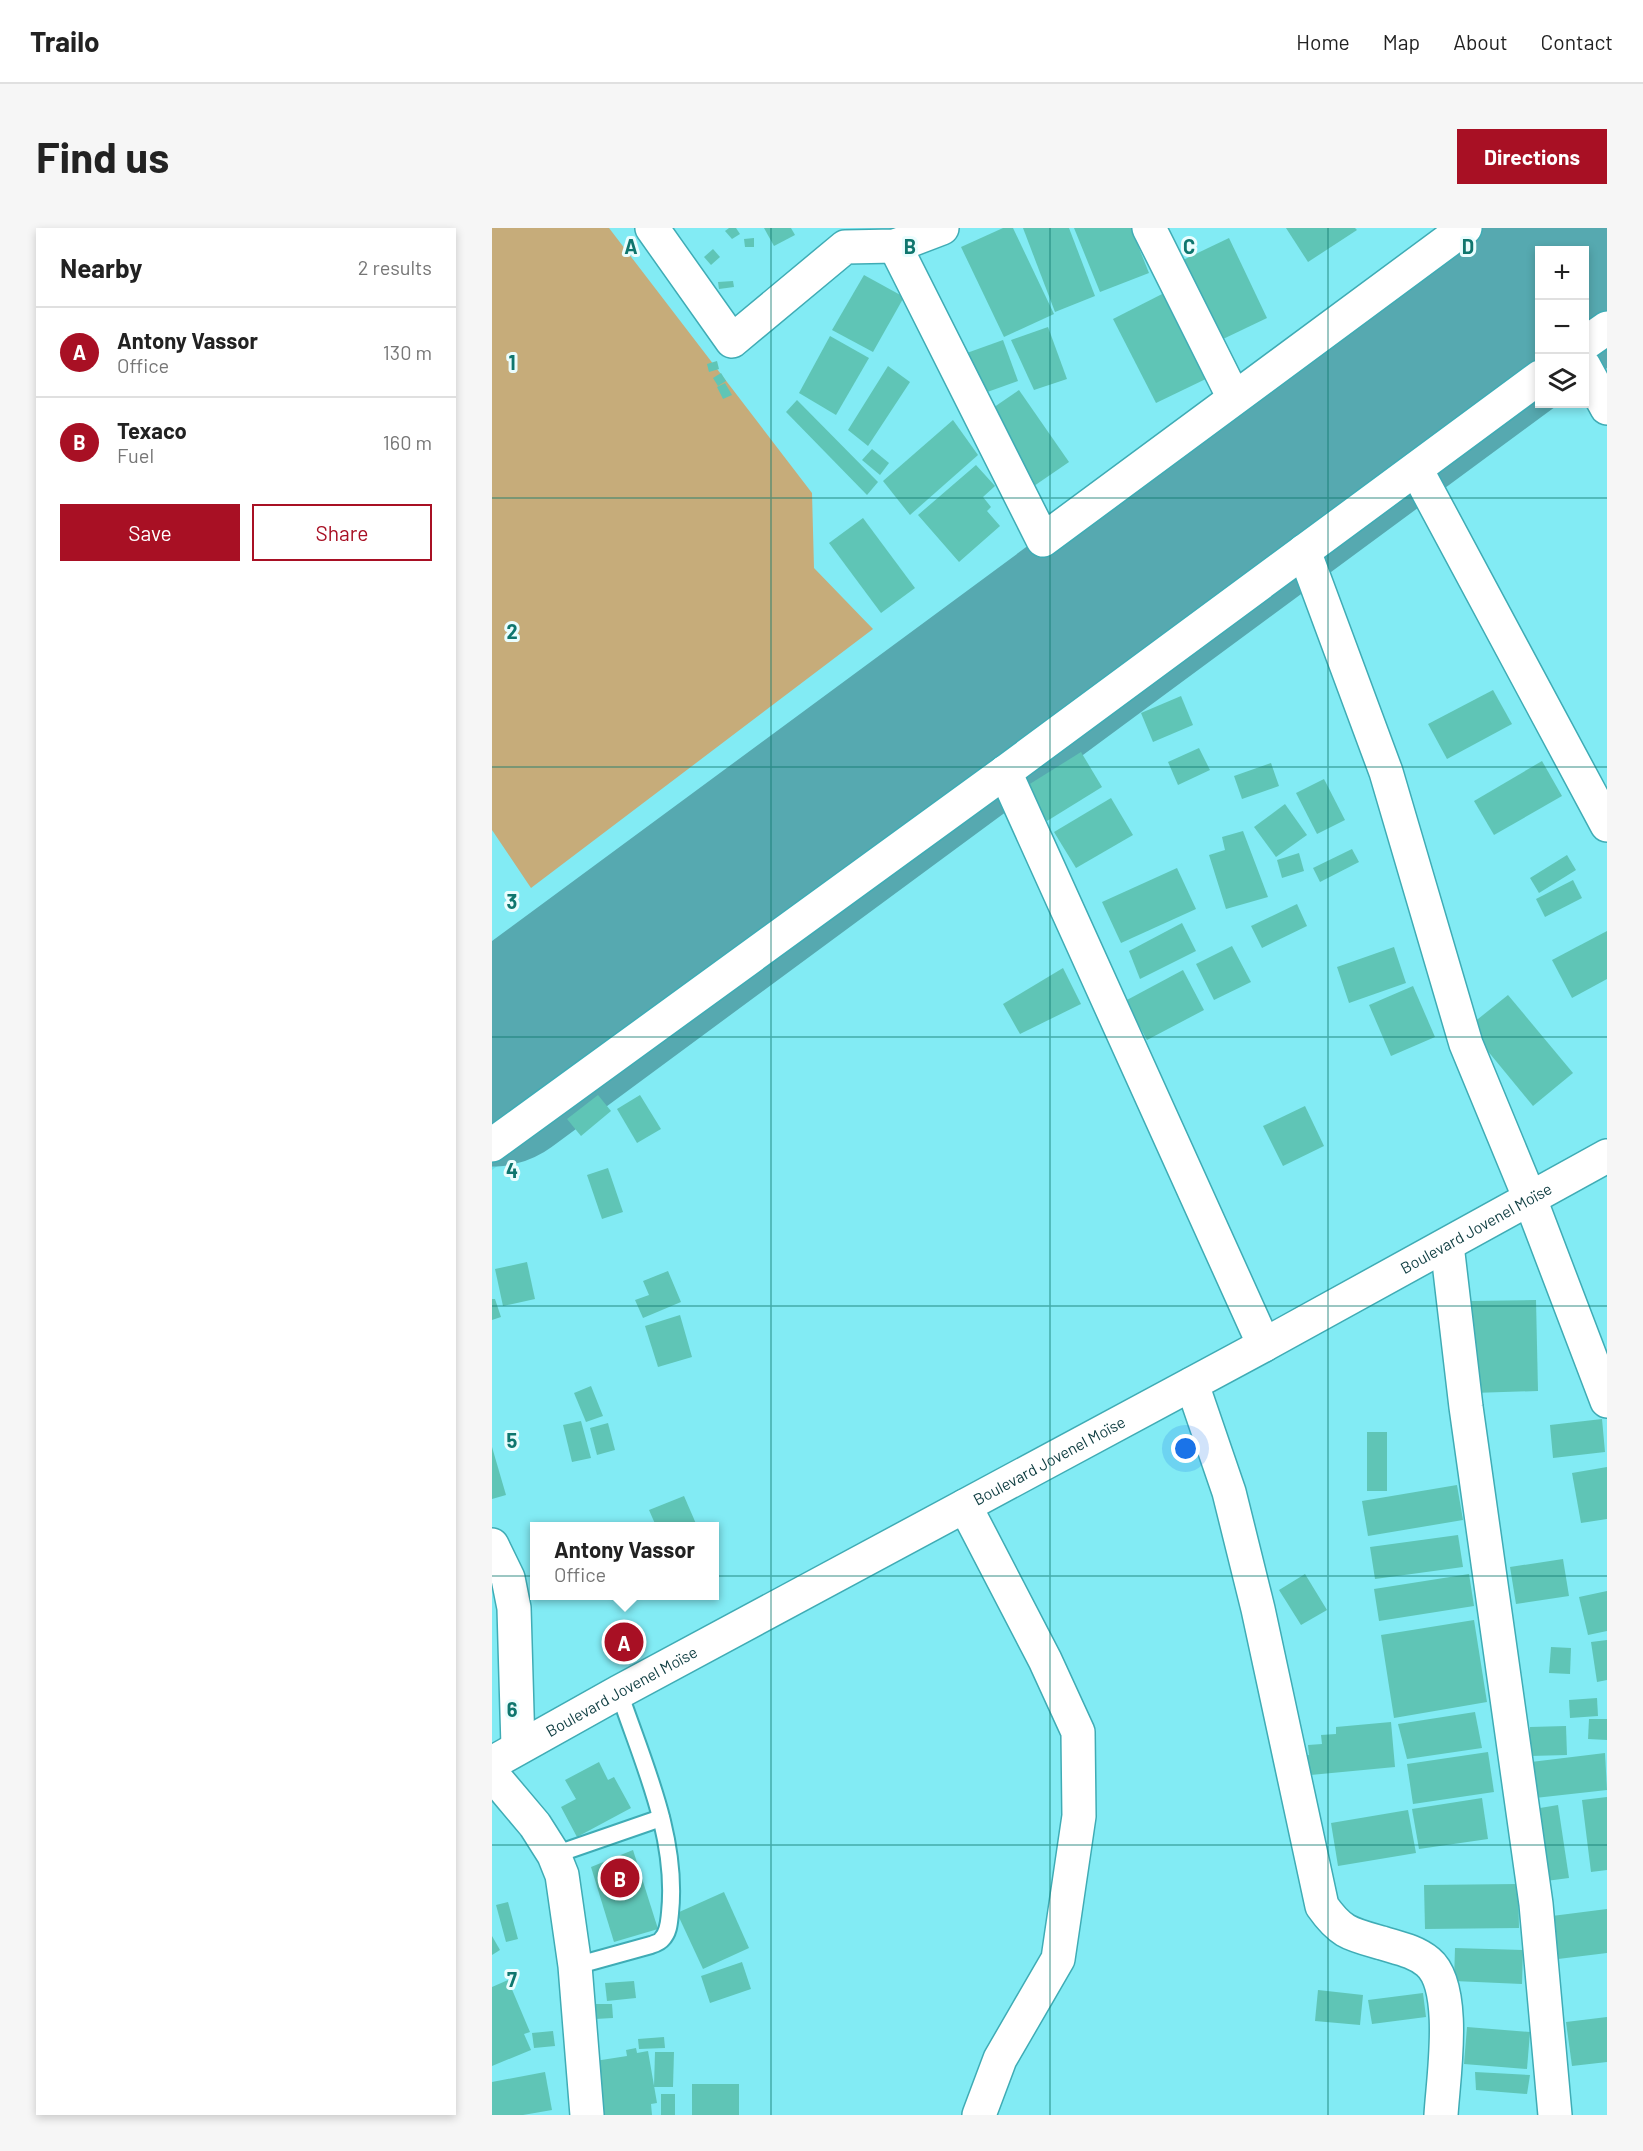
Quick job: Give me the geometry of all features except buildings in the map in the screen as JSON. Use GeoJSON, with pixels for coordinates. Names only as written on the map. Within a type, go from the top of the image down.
{"type":"FeatureCollection","features":[{"type":"Feature","properties":{"kind":"street"},"geometry":{"type":"LineString","coordinates":[[652,228],[732,341],[845,247],[895,246],[942,228]]}},
{"type":"Feature","properties":{"kind":"street"},"geometry":{"type":"LineString","coordinates":[[1149,228],[1234,398]]}},
{"type":"Feature","properties":{"kind":"street"},"geometry":{"type":"LineString","coordinates":[[895,246],[1043,540],[1465,228]]}},
{"type":"Feature","properties":{"kind":"street"},"geometry":{"type":"LineString","coordinates":[[1589,341],[1607,328]]}},
{"type":"Feature","properties":{"kind":"street"},"geometry":{"type":"LineString","coordinates":[[1589,375],[1607,408]]}},
{"type":"Feature","properties":{"kind":"street"},"geometry":{"type":"LineString","coordinates":[[492,1144],[1005,772],[1535,380]]}},
{"type":"Feature","properties":{"kind":"street"},"geometry":{"type":"LineString","coordinates":[[1416,469],[1598,788],[1607,825]]}},
{"type":"Feature","properties":{"kind":"street"},"geometry":{"type":"LineString","coordinates":[[1304,551],[1386,772],[1466,1044],[1530,1199],[1607,1401]]}},
{"type":"Feature","properties":{"kind":"street"},"geometry":{"type":"LineString","coordinates":[[1005,772],[1264,1345]]}},
{"type":"Feature","properties":{"kind":"street","name":"Boulevard Jovenel Moïse"},"geometry":{"type":"LineString","coordinates":[[505,1755],[1264,1345],[1607,1155]]}},
{"type":"Feature","properties":{"kind":"street"},"geometry":{"type":"LineString","coordinates":[[1447,1245],[1466,1407],[1536,1904],[1555,2115]]}},
{"type":"Feature","properties":{"kind":"street"},"geometry":{"type":"LineString","coordinates":[[1192,1384],[1229,1492],[1258,1609],[1322,1906],[1336,1926],[1360,1937],[1414,1953],[1430,1963],[1438,1976],[1444,2000],[1446,2037],[1441,2115]]}},
{"type":"Feature","properties":{"kind":"street"},"geometry":{"type":"LineString","coordinates":[[965,1506],[1045,1660],[1078,1732],[1080,1816],[1058,1959],[1000,2059],[979,2115]]}},
{"type":"Feature","properties":{"kind":"street"},"geometry":{"type":"LineString","coordinates":[[492,1545],[508,1578],[514,1608],[505,1755]]}},
{"type":"Feature","properties":{"kind":"street"},"geometry":{"type":"LineString","coordinates":[[492,1774],[535,1825],[554,1855],[562,1875],[575,1966],[587,2115]]}},
{"type":"Feature","properties":{"kind":"lane"},"geometry":{"type":"LineString","coordinates":[[575,1966],[651,1945],[662,1940],[668,1930],[672,1889],[669,1856],[661,1818],[619,1692]]}},
{"type":"Feature","properties":{"kind":"lane"},"geometry":{"type":"LineString","coordinates":[[554,1855],[661,1818]]}},
{"type":"Feature","properties":{"kind":"shaded area"},"geometry":{"type":"Polygon","coordinates":[[[492,228],[609,228],[812,493],[814,568],[873,629],[531,888],[492,830],[492,228]]]}},
{"type":"Feature","properties":{"kind":"shaded area"},"geometry":{"type":"Polygon","coordinates":[[[1491,228],[1607,228],[1607,354],[1589,368],[1589,246],[1535,246],[1535,408],[1213,646],[622,1073],[492,1170],[492,981],[887,679],[1491,228]]]}},
{"type":"Feature","properties":{"kind":"runway"},"geometry":{"type":"LineString","coordinates":[[492,1066],[1535,297]]}},
{"type":"Feature","properties":{"kind":"place","name":"Antony Vassor"},"geometry":{"type":"Point","coordinates":[624,1642]}},
{"type":"Feature","properties":{"kind":"place","name":"Texaco"},"geometry":{"type":"Point","coordinates":[620,1878]}}]}
